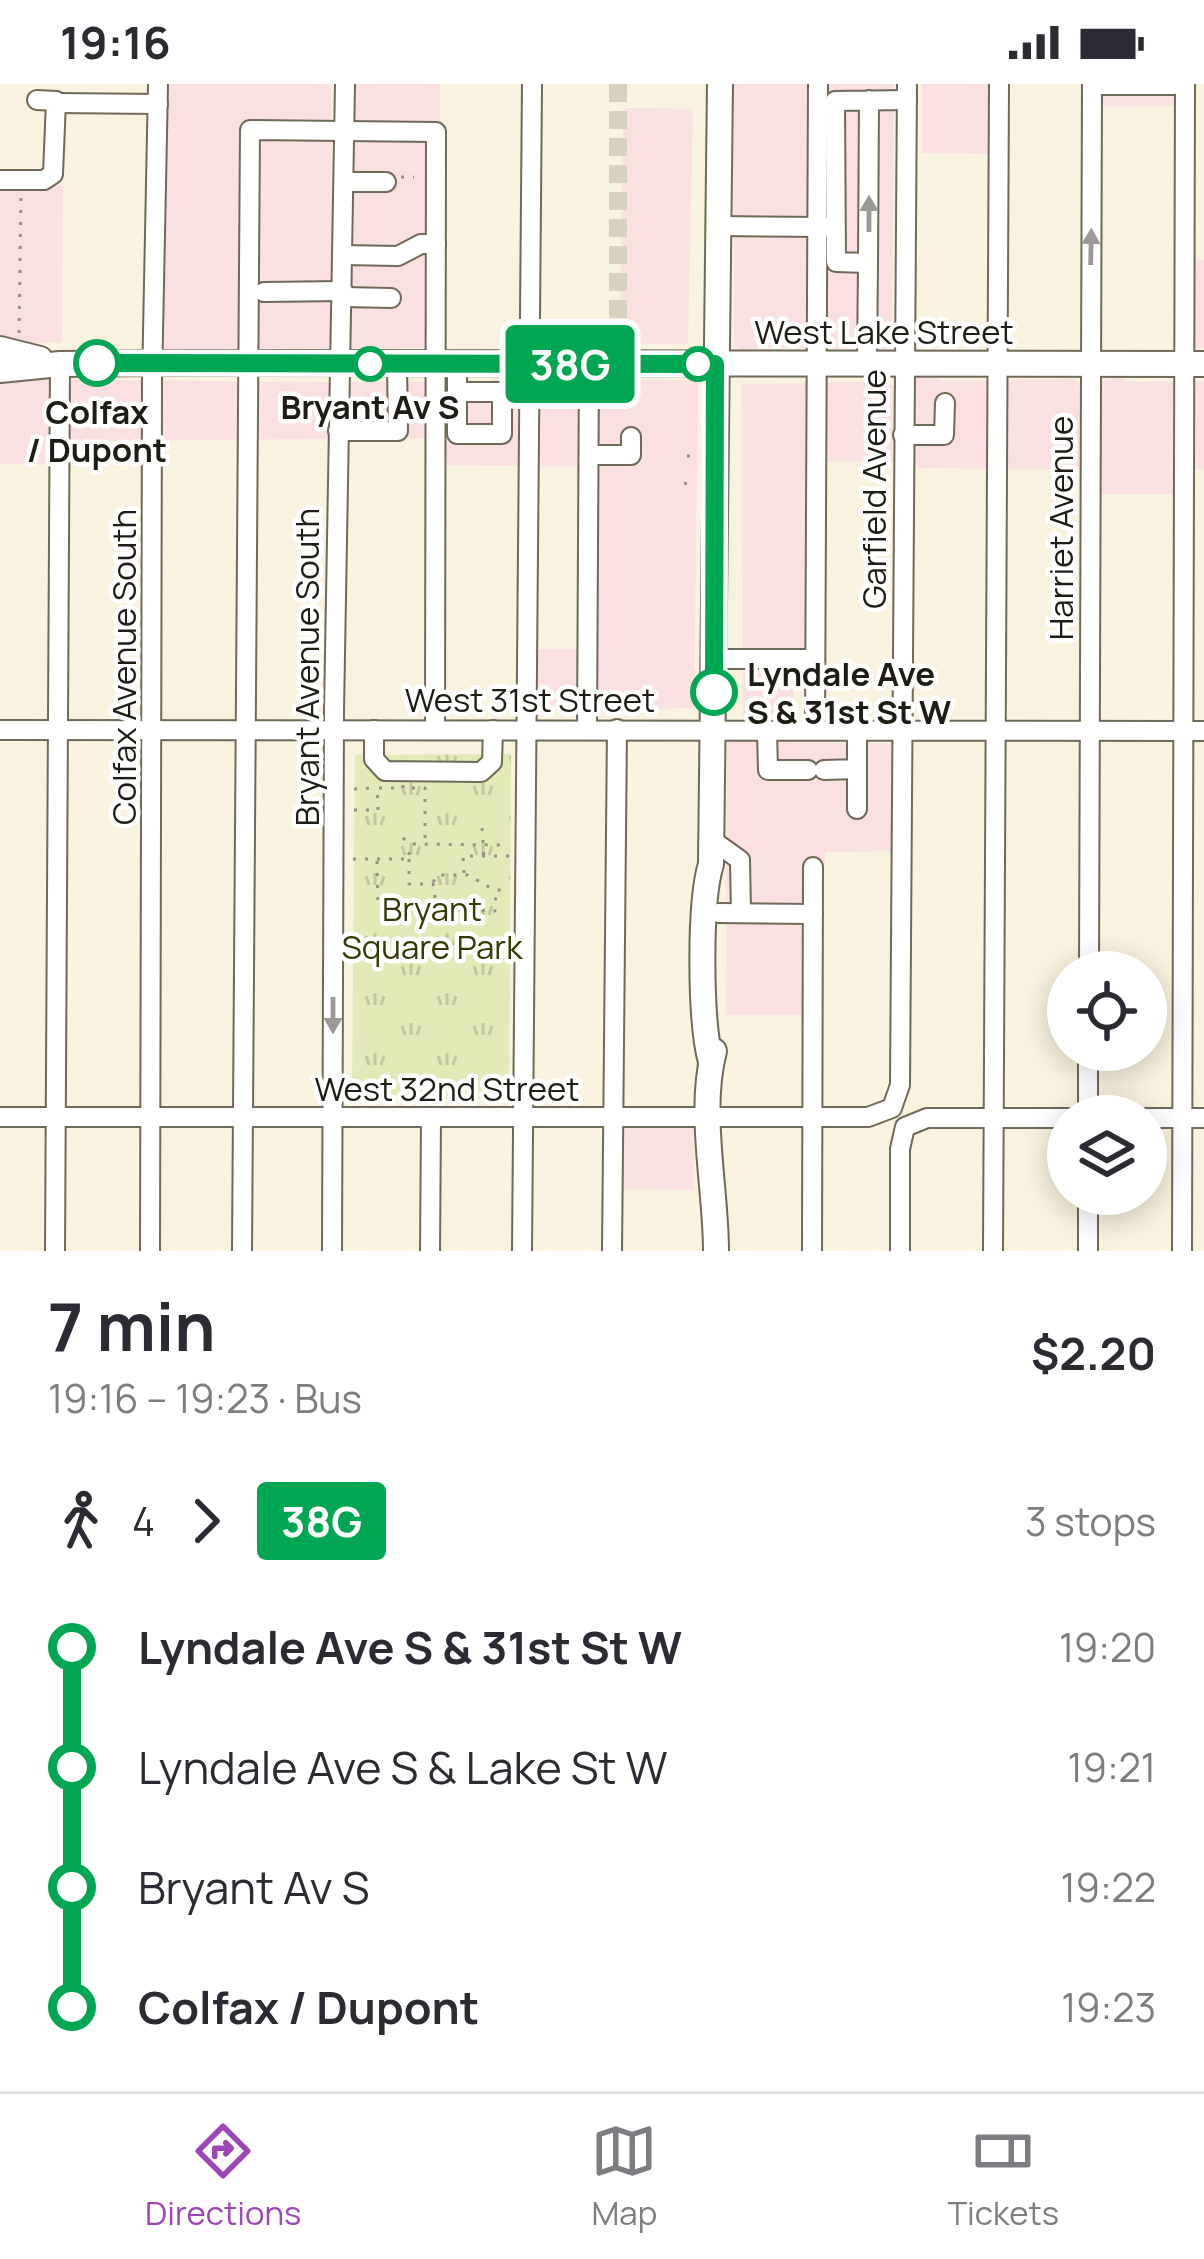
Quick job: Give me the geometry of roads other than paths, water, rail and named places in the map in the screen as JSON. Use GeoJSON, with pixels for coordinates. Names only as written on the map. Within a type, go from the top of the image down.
{"type":"FeatureCollection","features":[{"type":"Feature","properties":{"kind":"main road"},"geometry":{"type":"LineString","coordinates":[[716,1251],[716,1199],[710,1169],[711,1062],[705,1030],[720,84]]}},
{"type":"Feature","properties":{"kind":"main road","name":"West Lake Street"},"geometry":{"type":"LineString","coordinates":[[10,346],[44,372]]}},
{"type":"Feature","properties":{"kind":"main road","name":"West Lake Street"},"geometry":{"type":"LineString","coordinates":[[0,370],[44,372],[153,363],[1195,364]]}},
{"type":"Feature","properties":{"kind":"main road"},"geometry":{"type":"LineString","coordinates":[[711,852],[729,914],[711,1062]]}},
{"type":"Feature","properties":{"kind":"main road"},"geometry":{"type":"LineString","coordinates":[[703,1251],[710,1169]]}},
{"type":"Feature","properties":{"kind":"street","name":"Bryant Avenue South"},"geometry":{"type":"LineString","coordinates":[[332,1251],[334,730],[345,84]]}},
{"type":"Feature","properties":{"kind":"street"},"geometry":{"type":"LineString","coordinates":[[522,1251],[532,84]]}},
{"type":"Feature","properties":{"kind":"street"},"geometry":{"type":"LineString","coordinates":[[818,84],[826,227],[836,262],[868,263]]}},
{"type":"Feature","properties":{"kind":"street"},"geometry":{"type":"LineString","coordinates":[[993,1251],[999,84]]}},
{"type":"Feature","properties":{"kind":"street"},"geometry":{"type":"LineString","coordinates":[[1182,1251],[1182,731],[1195,364],[1185,84]]}},
{"type":"Feature","properties":{"kind":"street"},"geometry":{"type":"LineString","coordinates":[[1092,85],[1174,85]]}},
{"type":"Feature","properties":{"kind":"street","name":"Harriet Avenue"},"geometry":{"type":"LineString","coordinates":[[1089,951],[1092,85]]}},
{"type":"Feature","properties":{"kind":"street"},"geometry":{"type":"LineString","coordinates":[[815,730],[817,364],[835,101],[907,92]]}},
{"type":"Feature","properties":{"kind":"street","name":"Garfield Avenue"},"geometry":{"type":"LineString","coordinates":[[892,1108],[900,1085],[907,92]]}},
{"type":"Feature","properties":{"kind":"street"},"geometry":{"type":"LineString","coordinates":[[0,180],[44,180],[52,174],[48,104],[158,94]]}},
{"type":"Feature","properties":{"kind":"street","name":"Colfax Avenue South"},"geometry":{"type":"LineString","coordinates":[[150,1251],[158,94]]}},
{"type":"Feature","properties":{"kind":"street"},"geometry":{"type":"LineString","coordinates":[[867,364],[869,100]]}},
{"type":"Feature","properties":{"kind":"street"},"geometry":{"type":"LineString","coordinates":[[242,1251],[250,130],[436,132],[436,244],[447,364],[457,392],[457,434],[502,434],[502,392],[457,392]]}},
{"type":"Feature","properties":{"kind":"street"},"geometry":{"type":"LineString","coordinates":[[344,182],[386,182]]}},
{"type":"Feature","properties":{"kind":"street"},"geometry":{"type":"LineString","coordinates":[[718,226],[826,227]]}},
{"type":"Feature","properties":{"kind":"street"},"geometry":{"type":"LineString","coordinates":[[344,255],[398,256],[421,244],[436,244]]}},
{"type":"Feature","properties":{"kind":"street"},"geometry":{"type":"LineString","coordinates":[[264,292],[391,298]]}},
{"type":"Feature","properties":{"kind":"street"},"geometry":{"type":"LineString","coordinates":[[338,431],[398,431],[397,364]]}},
{"type":"Feature","properties":{"kind":"street"},"geometry":{"type":"LineString","coordinates":[[435,730],[436,426],[447,364]]}},
{"type":"Feature","properties":{"kind":"street"},"geometry":{"type":"LineString","coordinates":[[587,730],[589,364]]}},
{"type":"Feature","properties":{"kind":"street"},"geometry":{"type":"LineString","coordinates":[[44,372],[61,730],[55,1251]]}},
{"type":"Feature","properties":{"kind":"street"},"geometry":{"type":"LineString","coordinates":[[903,435],[944,435],[945,403]]}},
{"type":"Feature","properties":{"kind":"street"},"geometry":{"type":"LineString","coordinates":[[502,414],[528,414]]}},
{"type":"Feature","properties":{"kind":"street"},"geometry":{"type":"LineString","coordinates":[[416,426],[436,426]]}},
{"type":"Feature","properties":{"kind":"street"},"geometry":{"type":"LineString","coordinates":[[589,455],[631,455],[631,437]]}},
{"type":"Feature","properties":{"kind":"street"},"geometry":{"type":"LineString","coordinates":[[714,659],[815,659]]}},
{"type":"Feature","properties":{"kind":"street"},"geometry":{"type":"LineString","coordinates":[[612,1251],[617,729]]}},
{"type":"Feature","properties":{"kind":"street","name":"West 31st Street"},"geometry":{"type":"LineString","coordinates":[[0,730],[1204,731]]}},
{"type":"Feature","properties":{"kind":"street"},"geometry":{"type":"LineString","coordinates":[[374,730],[376,764],[403,780],[481,772],[492,763],[493,730]]}},
{"type":"Feature","properties":{"kind":"street"},"geometry":{"type":"LineString","coordinates":[[767,730],[768,770],[857,769]]}},
{"type":"Feature","properties":{"kind":"street"},"geometry":{"type":"LineString","coordinates":[[857,730],[857,809]]}},
{"type":"Feature","properties":{"kind":"street"},"geometry":{"type":"LineString","coordinates":[[812,1251],[813,867]]}},
{"type":"Feature","properties":{"kind":"street"},"geometry":{"type":"LineString","coordinates":[[729,914],[764,921],[813,914]]}},
{"type":"Feature","properties":{"kind":"street","name":"West 32nd Street"},"geometry":{"type":"LineString","coordinates":[[0,1117],[813,1118],[868,1117],[892,1108]]}},
{"type":"Feature","properties":{"kind":"street"},"geometry":{"type":"LineString","coordinates":[[430,1251],[431,1118]]}},
{"type":"Feature","properties":{"kind":"street"},"geometry":{"type":"LineString","coordinates":[[900,1251],[900,1149],[905,1126],[914,1120],[1047,1118]]}},
{"type":"Feature","properties":{"kind":"street"},"geometry":{"type":"LineString","coordinates":[[1167,1118],[1204,1118]]}},
{"type":"Feature","properties":{"kind":"street"},"geometry":{"type":"LineString","coordinates":[[1088,1215],[1088,1251]]}},
{"type":"Feature","properties":{"kind":"tunnel"},"geometry":{"type":"LineString","coordinates":[[618,84],[618,364]]}},
{"type":"Feature","properties":{"kind":"place","name":"Colfax / Dupont"},"geometry":{"type":"Point","coordinates":[97,363]}},
{"type":"Feature","properties":{"kind":"place","name":"Bryant Av S"},"geometry":{"type":"Point","coordinates":[370,364]}},
{"type":"Feature","properties":{"kind":"place","name":"Lyndale Ave S & 31st St W"},"geometry":{"type":"Point","coordinates":[714,692]}},
{"type":"Feature","properties":{"kind":"park label","name":"Bryant Square Park"},"geometry":{"type":"Point","coordinates":[432,927]}}]}
